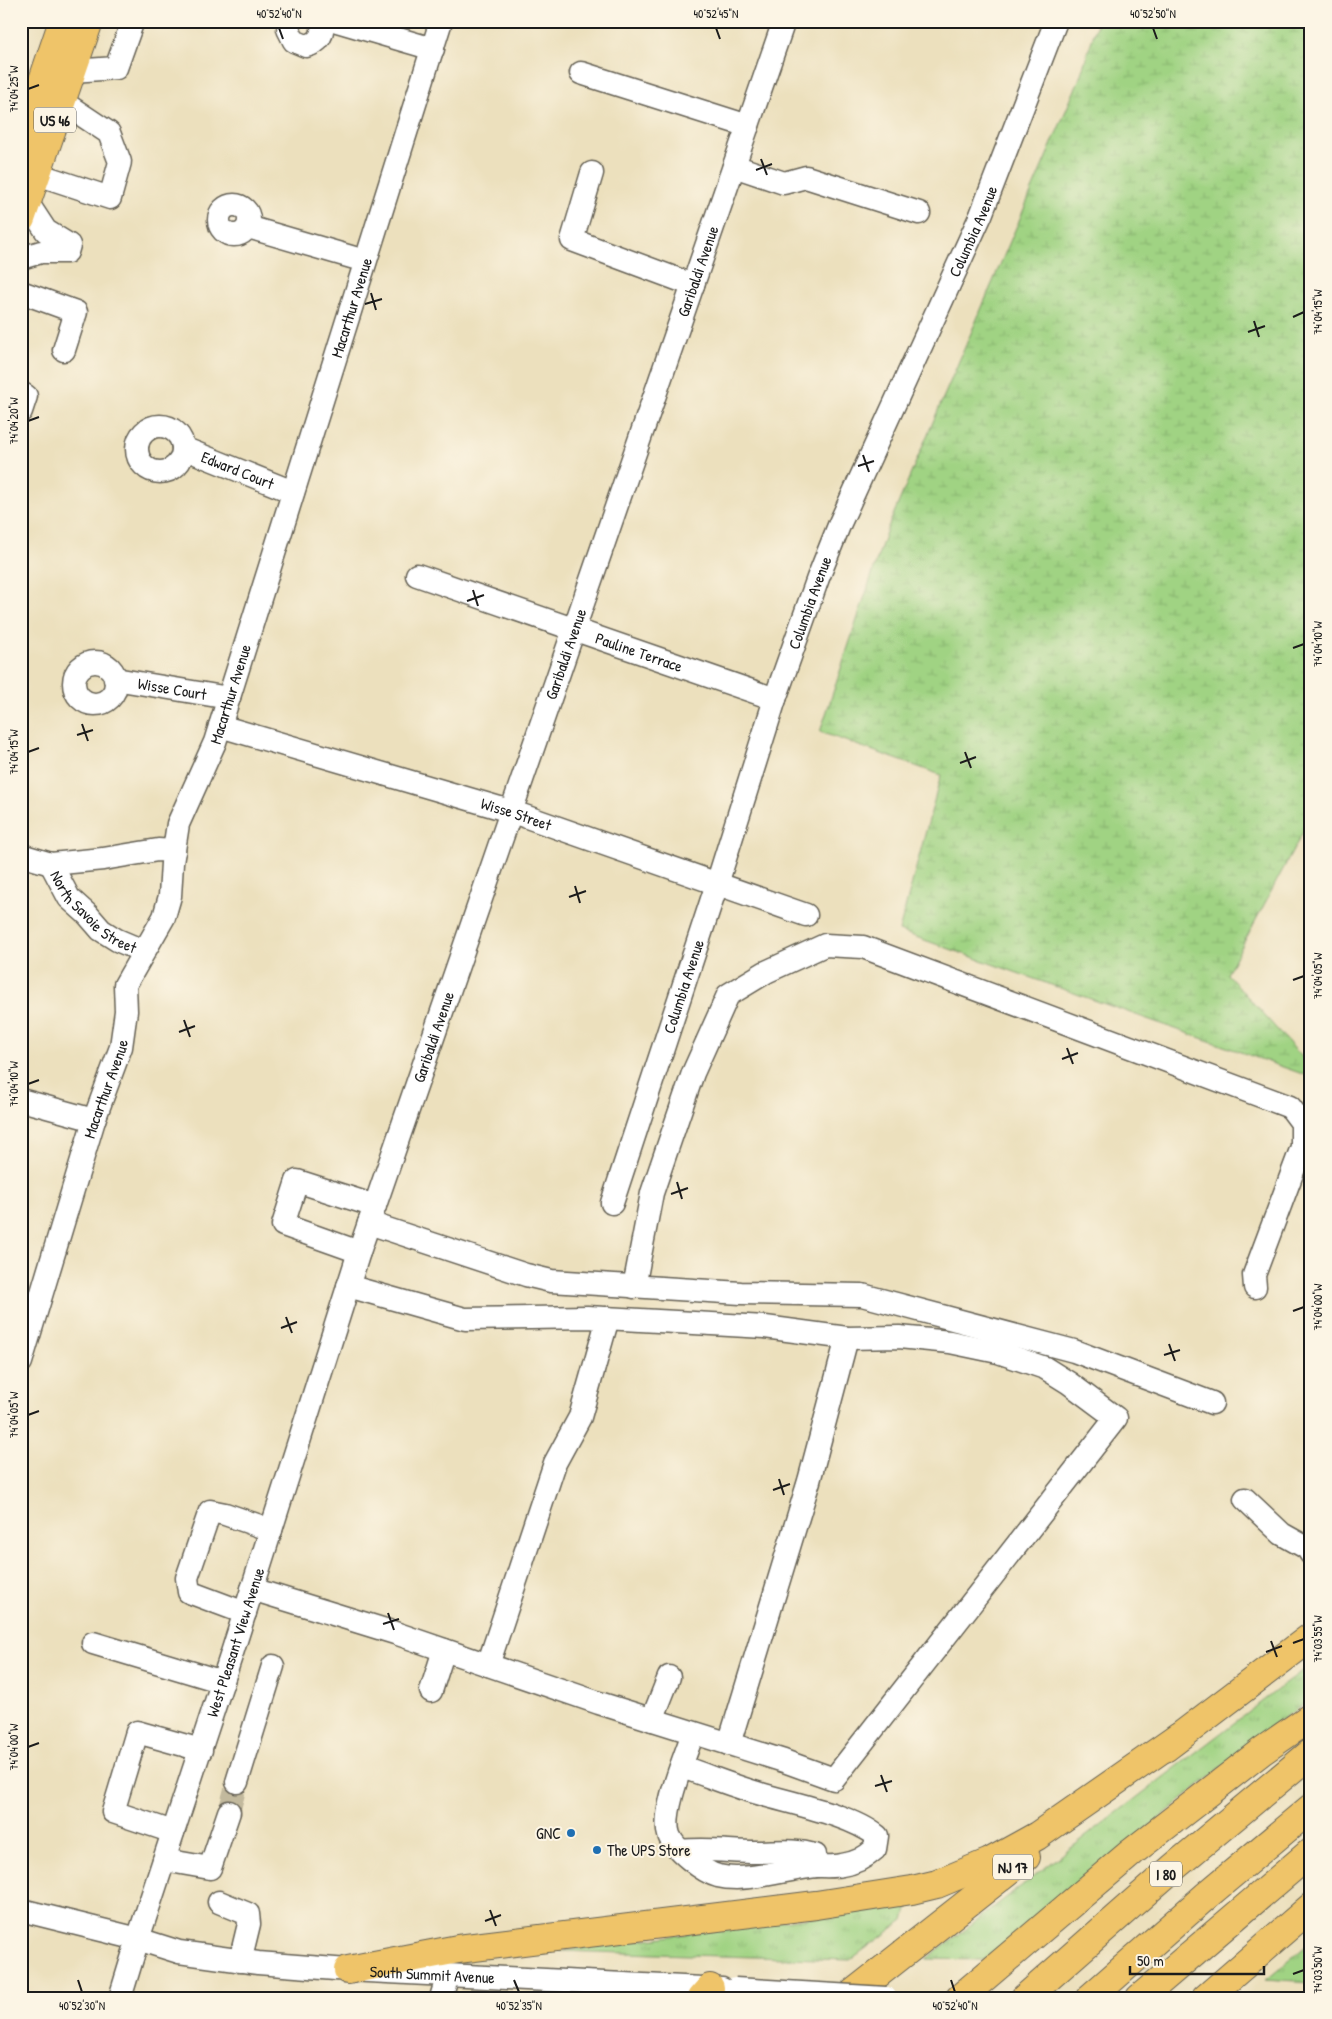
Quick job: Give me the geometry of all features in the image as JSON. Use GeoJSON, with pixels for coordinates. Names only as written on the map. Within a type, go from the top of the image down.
{"type":"FeatureCollection","features":[{"type":"Feature","properties":{"kind":"highway","name":"US 46"},"geometry":{"type":"LineString","coordinates":[[21,145],[27,110],[63,21]]}},
{"type":"Feature","properties":{"kind":"highway","name":"US 46"},"geometry":{"type":"LineString","coordinates":[[24,210],[88,21]]}},
{"type":"Feature","properties":{"kind":"highway","name":"NJ 17"},"geometry":{"type":"LineString","coordinates":[[847,1998],[1179,1737],[1311,1637]]}},
{"type":"Feature","properties":{"kind":"highway"},"geometry":{"type":"LineString","coordinates":[[960,1998],[1132,1852],[1311,1716]]}},
{"type":"Feature","properties":{"kind":"highway"},"geometry":{"type":"LineString","coordinates":[[348,1970],[458,1949],[816,1905],[912,1890],[937,1884],[990,1862],[1037,1836],[1179,1737]]}},
{"type":"Feature","properties":{"kind":"highway","name":"I 80"},"geometry":{"type":"LineString","coordinates":[[1025,1998],[1174,1867],[1311,1753]]}},
{"type":"Feature","properties":{"kind":"highway","name":"I 80"},"geometry":{"type":"LineString","coordinates":[[1090,1998],[1206,1896],[1311,1808]]}},
{"type":"Feature","properties":{"kind":"highway"},"geometry":{"type":"LineString","coordinates":[[1140,1998],[1311,1852]]}},
{"type":"Feature","properties":{"kind":"highway"},"geometry":{"type":"LineString","coordinates":[[1206,1998],[1311,1907]]}},
{"type":"Feature","properties":{"kind":"street"},"geometry":{"type":"LineString","coordinates":[[72,71],[116,68],[131,26],[127,21]]}},
{"type":"Feature","properties":{"kind":"street"},"geometry":{"type":"LineString","coordinates":[[290,21],[288,29],[294,41],[306,46],[317,41],[327,22],[433,49]]}},
{"type":"Feature","properties":{"kind":"street","name":"Macarthur Avenue"},"geometry":{"type":"LineString","coordinates":[[23,1352],[94,1120],[121,1047],[126,1011],[125,985],[164,917],[168,903],[178,824],[215,742],[441,21]]}},
{"type":"Feature","properties":{"kind":"street","name":"Garibaldi Avenue"},"geometry":{"type":"LineString","coordinates":[[348,1286],[510,811],[784,21]]}},
{"type":"Feature","properties":{"kind":"street","name":"Columbia Avenue"},"geometry":{"type":"LineString","coordinates":[[612,1202],[717,884],[775,699],[840,523],[981,215],[1056,21]]}},
{"type":"Feature","properties":{"kind":"street"},"geometry":{"type":"LineString","coordinates":[[581,73],[748,126]]}},
{"type":"Feature","properties":{"kind":"street"},"geometry":{"type":"LineString","coordinates":[[37,174],[110,198],[120,162],[109,133],[61,101]]}},
{"type":"Feature","properties":{"kind":"street"},"geometry":{"type":"LineString","coordinates":[[734,166],[784,183],[806,177],[920,213]]}},
{"type":"Feature","properties":{"kind":"street"},"geometry":{"type":"LineString","coordinates":[[592,173],[572,240],[693,285]]}},
{"type":"Feature","properties":{"kind":"street"},"geometry":{"type":"LineString","coordinates":[[21,258],[42,252],[67,252],[69,245],[46,232],[24,210]]}},
{"type":"Feature","properties":{"kind":"street"},"geometry":{"type":"LineString","coordinates":[[248,226],[365,261]]}},
{"type":"Feature","properties":{"kind":"street"},"geometry":{"type":"LineString","coordinates":[[21,292],[76,312],[64,350]]}},
{"type":"Feature","properties":{"kind":"street"},"geometry":{"type":"LineString","coordinates":[[21,393],[26,396],[21,411]]}},
{"type":"Feature","properties":{"kind":"street","name":"Edward Court"},"geometry":{"type":"LineString","coordinates":[[183,448],[293,492]]}},
{"type":"Feature","properties":{"kind":"street","name":"Pauline Terrace"},"geometry":{"type":"LineString","coordinates":[[417,575],[775,699]]}},
{"type":"Feature","properties":{"kind":"street","name":"Wisse Court"},"geometry":{"type":"LineString","coordinates":[[115,679],[229,698]]}},
{"type":"Feature","properties":{"kind":"street","name":"Wisse Street"},"geometry":{"type":"LineString","coordinates":[[220,726],[510,811],[806,915]]}},
{"type":"Feature","properties":{"kind":"street","name":"North Savoie Street"},"geometry":{"type":"LineString","coordinates":[[21,855],[52,864],[103,859],[158,850],[174,851]]}},
{"type":"Feature","properties":{"kind":"street","name":"North Savoie Street"},"geometry":{"type":"LineString","coordinates":[[52,864],[69,898],[101,930],[117,940],[143,951]]}},
{"type":"Feature","properties":{"kind":"street"},"geometry":{"type":"LineString","coordinates":[[634,1287],[652,1193],[693,1073],[728,995],[766,972],[825,945],[863,947],[1290,1107],[1302,1123],[1302,1147],[1254,1275],[1255,1287]]}},
{"type":"Feature","properties":{"kind":"street"},"geometry":{"type":"LineString","coordinates":[[21,1100],[94,1120]]}},
{"type":"Feature","properties":{"kind":"street"},"geometry":{"type":"LineString","coordinates":[[359,1252],[283,1225],[297,1181],[372,1214],[526,1275],[567,1284],[741,1293],[862,1295],[1074,1350],[1212,1403]]}},
{"type":"Feature","properties":{"kind":"street"},"geometry":{"type":"LineString","coordinates":[[252,1589],[444,1650],[834,1779],[1116,1418],[1055,1374],[1023,1359],[950,1342],[899,1337],[847,1338],[765,1327],[608,1318],[465,1319],[348,1286]]}},
{"type":"Feature","properties":{"kind":"street","name":"West Pleasant View Avenue"},"geometry":{"type":"LineString","coordinates":[[120,1998],[223,1682],[348,1286]]}},
{"type":"Feature","properties":{"kind":"street"},"geometry":{"type":"LineString","coordinates":[[488,1665],[555,1463],[580,1417],[608,1318]]}},
{"type":"Feature","properties":{"kind":"street"},"geometry":{"type":"LineString","coordinates":[[729,1744],[809,1480],[847,1338]]}},
{"type":"Feature","properties":{"kind":"street"},"geometry":{"type":"LineString","coordinates":[[1245,1499],[1282,1534],[1309,1550]]}},
{"type":"Feature","properties":{"kind":"street"},"geometry":{"type":"LineString","coordinates":[[245,1613],[189,1592],[186,1578],[210,1510],[271,1530]]}},
{"type":"Feature","properties":{"kind":"street"},"geometry":{"type":"LineString","coordinates":[[93,1643],[223,1682]]}},
{"type":"Feature","properties":{"kind":"street"},"geometry":{"type":"LineString","coordinates":[[430,1691],[444,1650]]}},
{"type":"Feature","properties":{"kind":"street"},"geometry":{"type":"LineString","coordinates":[[237,1782],[273,1666]]}},
{"type":"Feature","properties":{"kind":"street"},"geometry":{"type":"LineString","coordinates":[[652,1720],[669,1677]]}},
{"type":"Feature","properties":{"kind":"street"},"geometry":{"type":"LineString","coordinates":[[174,1832],[112,1812],[137,1732],[201,1750]]}},
{"type":"Feature","properties":{"kind":"street"},"geometry":{"type":"LineString","coordinates":[[682,1767],[752,1792],[832,1815],[868,1829],[877,1836],[876,1849],[864,1859],[842,1866],[816,1866],[742,1877],[715,1875],[704,1869],[681,1851],[669,1836],[667,1819],[682,1767],[693,1733]]}},
{"type":"Feature","properties":{"kind":"street"},"geometry":{"type":"LineString","coordinates":[[164,1860],[210,1868],[229,1812]]}},
{"type":"Feature","properties":{"kind":"street"},"geometry":{"type":"LineString","coordinates":[[219,1902],[248,1914],[249,1924],[240,1961]]}},
{"type":"Feature","properties":{"kind":"street","name":"South Summit Avenue"},"geometry":{"type":"LineString","coordinates":[[21,1910],[138,1939],[179,1952],[240,1961],[348,1970],[716,1992],[886,1998]]}},
{"type":"Feature","properties":{"kind":"street"},"geometry":{"type":"LineString","coordinates":[[441,1998],[448,1975]]}},
{"type":"Feature","properties":{"kind":"green space"},"geometry":{"type":"Polygon","coordinates":[[[1098,21],[1311,21],[1311,817],[1227,974],[1311,1067],[1311,1077],[899,931],[941,775],[820,732],[886,532],[1079,80],[1098,21]]]}},
{"type":"Feature","properties":{"kind":"green space"},"geometry":{"type":"Polygon","coordinates":[[[1311,1664],[1311,1699],[1267,1730],[986,1960],[926,1959],[1311,1664]]]}},
{"type":"Feature","properties":{"kind":"green space"},"geometry":{"type":"Polygon","coordinates":[[[909,1904],[904,1920],[850,1960],[560,1951],[909,1904]]]}},
{"type":"Feature","properties":{"kind":"green space"},"geometry":{"type":"Polygon","coordinates":[[[1311,1942],[1311,1983],[1265,1980],[1311,1942]]]}},
{"type":"Feature","properties":{"kind":"tunnel"},"geometry":{"type":"LineString","coordinates":[[229,1812],[237,1782]]}},
{"type":"Feature","properties":{"kind":"place","name":"GNC"},"geometry":{"type":"Point","coordinates":[571,1833]}},
{"type":"Feature","properties":{"kind":"place","name":"The UPS Store"},"geometry":{"type":"Point","coordinates":[597,1850]}}]}
